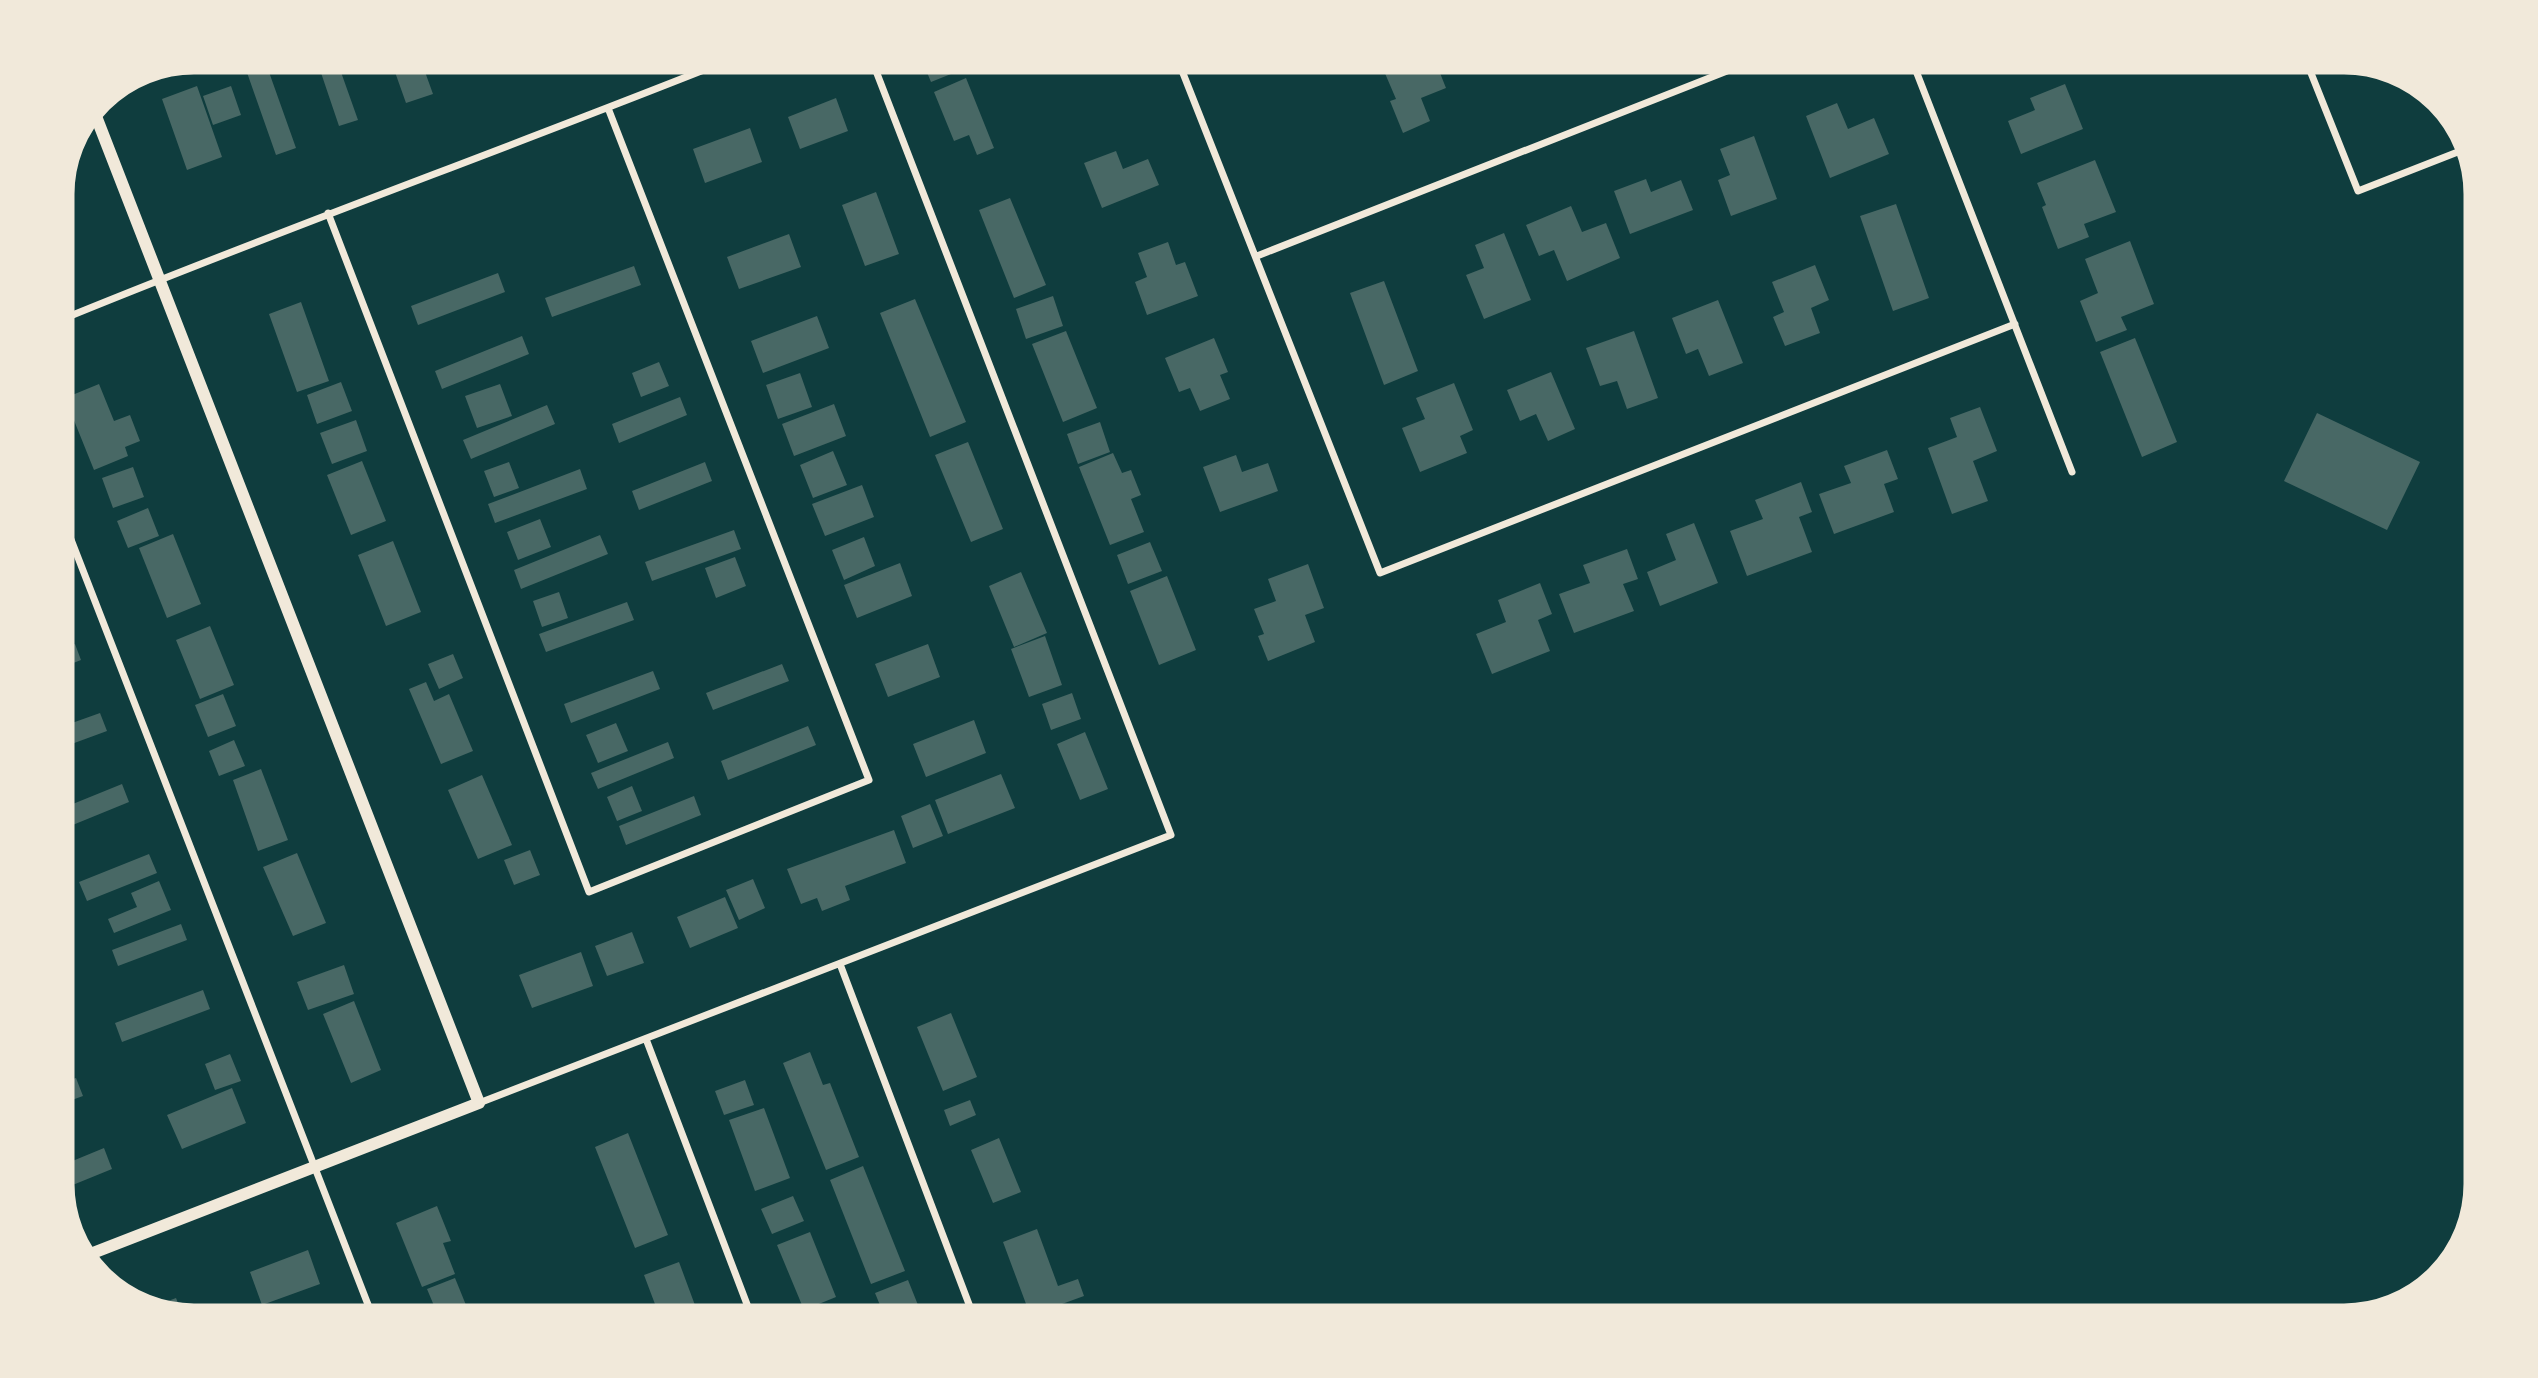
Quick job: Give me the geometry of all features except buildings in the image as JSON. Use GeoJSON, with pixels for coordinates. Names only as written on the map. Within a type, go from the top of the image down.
{"type":"FeatureCollection","features":[{"type":"Feature","properties":{"kind":"street"},"geometry":{"type":"LineString","coordinates":[[70,316],[328,213],[704,70]]}},
{"type":"Feature","properties":{"kind":"street"},"geometry":{"type":"LineString","coordinates":[[91,1254],[1171,835],[876,70]]}},
{"type":"Feature","properties":{"kind":"street"},"geometry":{"type":"LineString","coordinates":[[1182,70],[1380,573],[2015,324]]}},
{"type":"Feature","properties":{"kind":"street"},"geometry":{"type":"LineString","coordinates":[[1256,256],[1729,70]]}},
{"type":"Feature","properties":{"kind":"street"},"geometry":{"type":"LineString","coordinates":[[1916,70],[2072,472]]}},
{"type":"Feature","properties":{"kind":"street"},"geometry":{"type":"LineString","coordinates":[[2310,70],[2358,191],[2460,151]]}},
{"type":"Feature","properties":{"kind":"street"},"geometry":{"type":"LineString","coordinates":[[328,213],[589,892],[869,780],[608,108]]}},
{"type":"Feature","properties":{"kind":"street"},"geometry":{"type":"LineString","coordinates":[[96,117],[479,1103]]}},
{"type":"Feature","properties":{"kind":"street"},"geometry":{"type":"LineString","coordinates":[[70,537],[369,1308]]}},
{"type":"Feature","properties":{"kind":"street"},"geometry":{"type":"LineString","coordinates":[[840,964],[970,1308]]}},
{"type":"Feature","properties":{"kind":"street"},"geometry":{"type":"LineString","coordinates":[[646,1039],[748,1308]]}}]}
